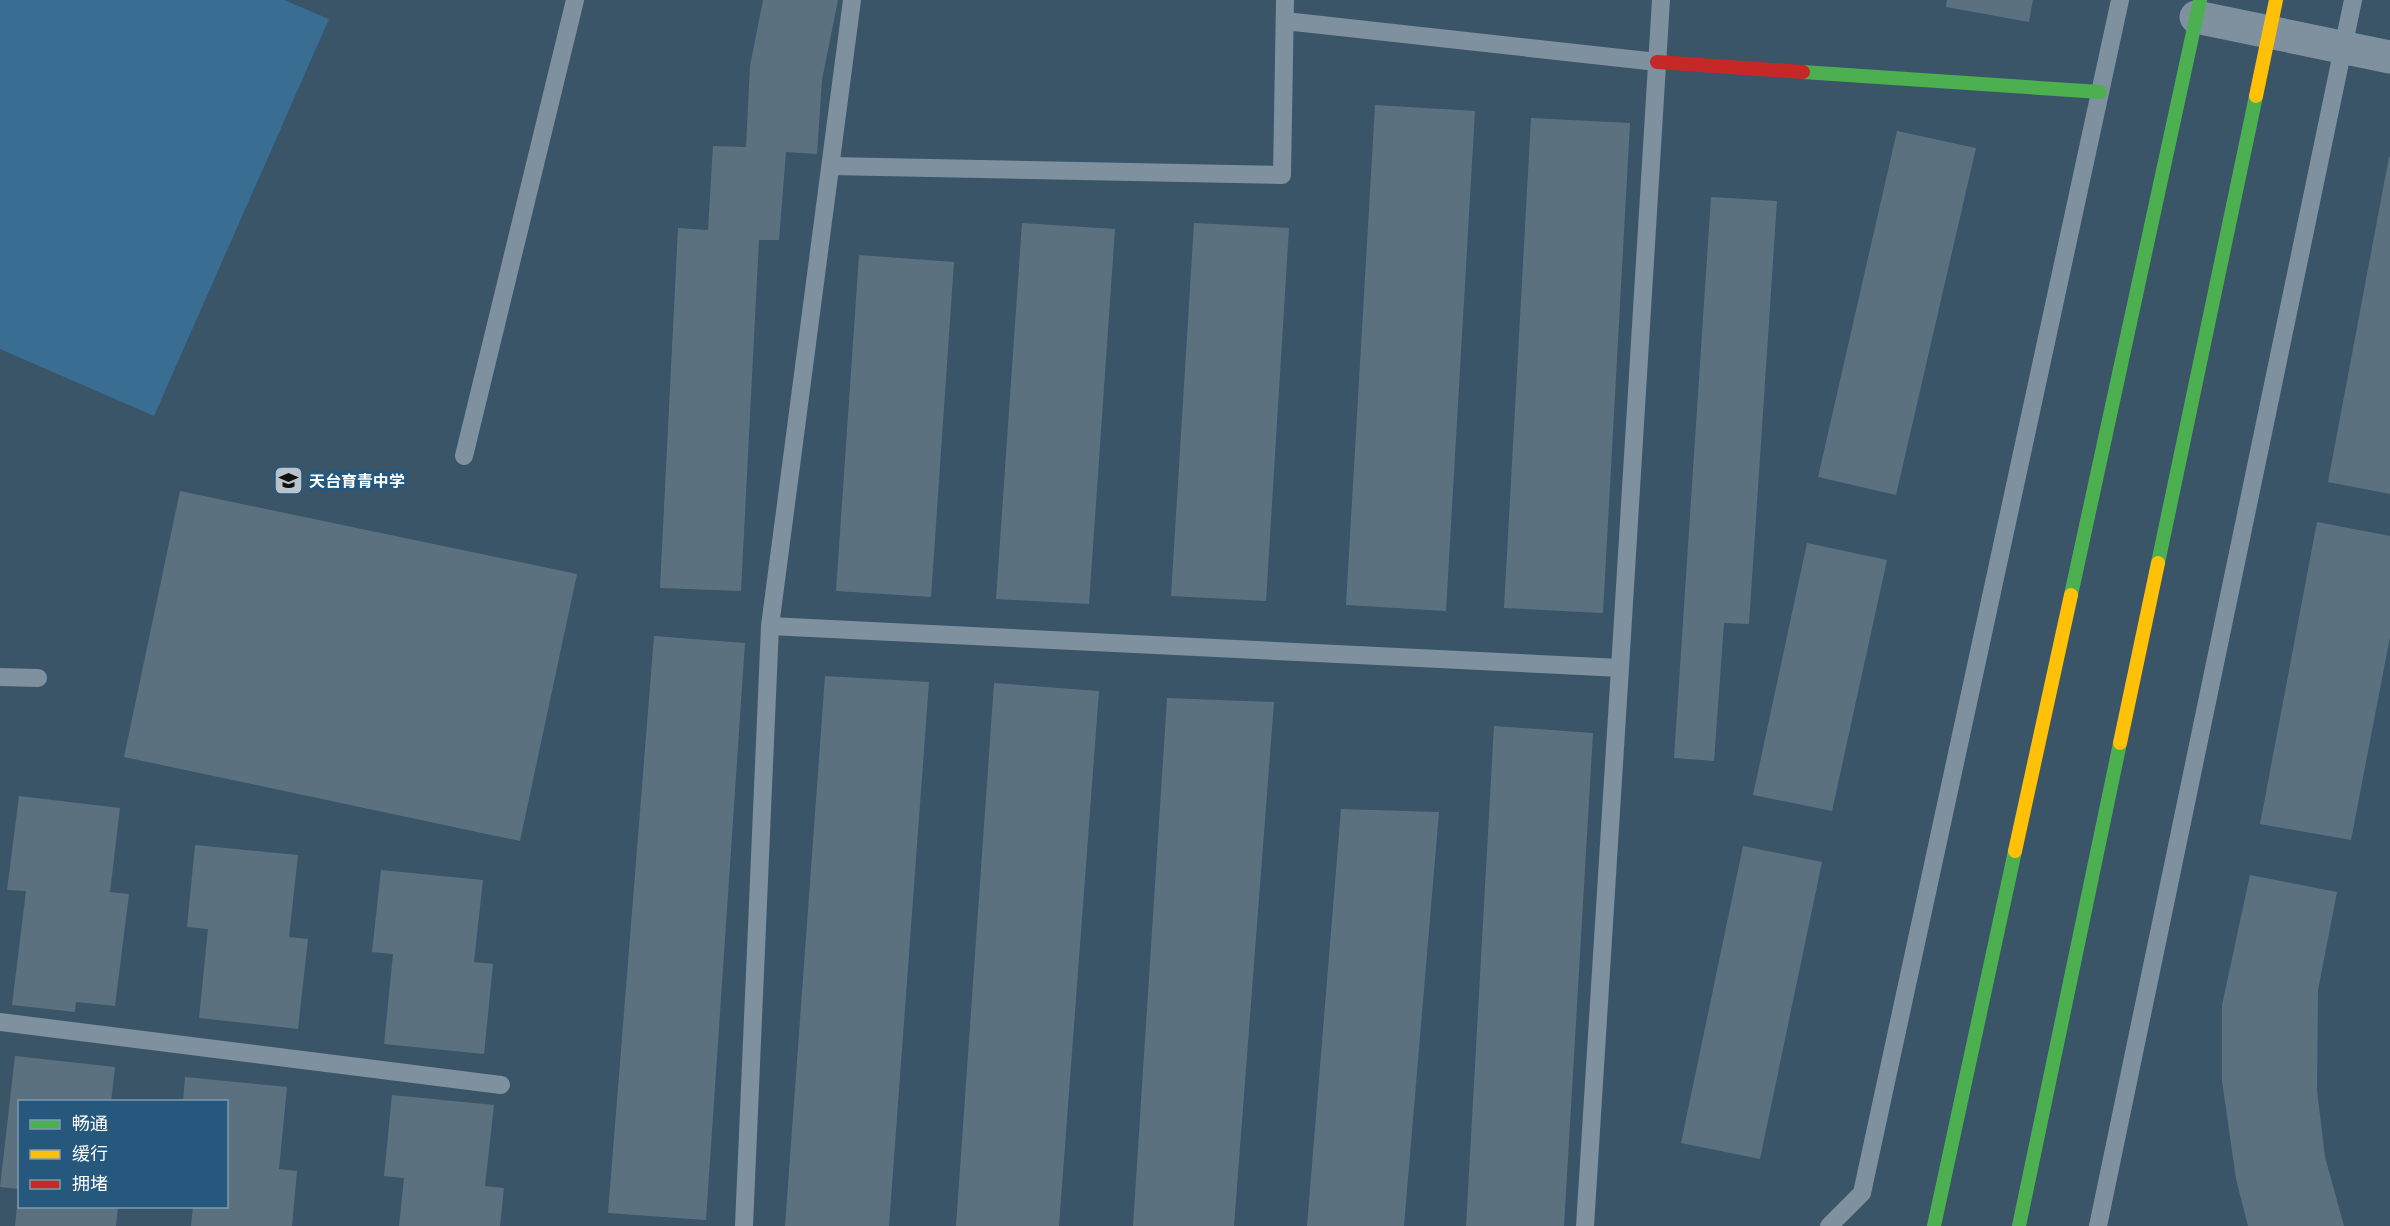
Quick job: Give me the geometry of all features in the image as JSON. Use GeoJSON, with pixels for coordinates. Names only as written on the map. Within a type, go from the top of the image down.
{"type":"FeatureCollection","features":[{"type":"Feature","properties":{"kind":"main road"},"geometry":{"type":"LineString","coordinates":[[2019,1226],[2276,0]]}},
{"type":"Feature","properties":{"kind":"main road"},"geometry":{"type":"LineString","coordinates":[[1934,1226],[2198,8]]}},
{"type":"Feature","properties":{"kind":"main road"},"geometry":{"type":"LineString","coordinates":[[1657,62],[2100,92]]}},
{"type":"Feature","properties":{"kind":"street"},"geometry":{"type":"LineString","coordinates":[[2198,8],[2270,32],[2390,57]]}},
{"type":"Feature","properties":{"kind":"lane"},"geometry":{"type":"LineString","coordinates":[[464,456],[575,0]]}},
{"type":"Feature","properties":{"kind":"lane"},"geometry":{"type":"LineString","coordinates":[[744,1226],[770,626],[852,0]]}},
{"type":"Feature","properties":{"kind":"lane"},"geometry":{"type":"LineString","coordinates":[[830,166],[1282,175],[1285,0]]}},
{"type":"Feature","properties":{"kind":"lane"},"geometry":{"type":"LineString","coordinates":[[1585,1226],[1661,0]]}},
{"type":"Feature","properties":{"kind":"lane"},"geometry":{"type":"LineString","coordinates":[[1829,1226],[1862,1193],[2120,0]]}},
{"type":"Feature","properties":{"kind":"lane"},"geometry":{"type":"LineString","coordinates":[[2098,1226],[2353,0]]}},
{"type":"Feature","properties":{"kind":"lane"},"geometry":{"type":"LineString","coordinates":[[1285,21],[1657,62]]}},
{"type":"Feature","properties":{"kind":"lane"},"geometry":{"type":"LineString","coordinates":[[770,626],[1620,668]]}},
{"type":"Feature","properties":{"kind":"lane"},"geometry":{"type":"LineString","coordinates":[[0,677],[38,678]]}},
{"type":"Feature","properties":{"kind":"lane"},"geometry":{"type":"LineString","coordinates":[[0,1022],[501,1085]]}},
{"type":"Feature","properties":{"kind":"shaded area"},"geometry":{"type":"Polygon","coordinates":[[[0,0],[284,0],[329,19],[154,416],[0,349],[0,0]]]}},
{"type":"Feature","properties":{"kind":"building"},"geometry":{"type":"Polygon","coordinates":[[[763,0],[838,0],[822,80],[817,154],[786,152],[779,240],[759,240],[741,591],[660,588],[678,228],[708,230],[713,146],[746,147],[750,66],[763,0]]]}},
{"type":"Feature","properties":{"kind":"building"},"geometry":{"type":"Polygon","coordinates":[[[1947,0],[2033,0],[2029,22],[1946,7],[1947,0]]]}},
{"type":"Feature","properties":{"kind":"building"},"geometry":{"type":"Polygon","coordinates":[[[1375,105],[1475,111],[1446,611],[1346,605],[1375,105]]]}},
{"type":"Feature","properties":{"kind":"building"},"geometry":{"type":"Polygon","coordinates":[[[1531,118],[1630,123],[1603,613],[1504,608],[1531,118]]]}},
{"type":"Feature","properties":{"kind":"building"},"geometry":{"type":"Polygon","coordinates":[[[1897,131],[1976,148],[1896,495],[1818,477],[1897,131]]]}},
{"type":"Feature","properties":{"kind":"building"},"geometry":{"type":"Polygon","coordinates":[[[2390,157],[2390,494],[2328,482],[2390,157]]]}},
{"type":"Feature","properties":{"kind":"building"},"geometry":{"type":"Polygon","coordinates":[[[1711,197],[1777,201],[1749,624],[1724,623],[1714,761],[1674,758],[1711,197]]]}},
{"type":"Feature","properties":{"kind":"building"},"geometry":{"type":"Polygon","coordinates":[[[1022,223],[1115,229],[1089,604],[996,599],[1022,223]]]}},
{"type":"Feature","properties":{"kind":"building"},"geometry":{"type":"Polygon","coordinates":[[[1194,223],[1289,228],[1266,601],[1171,596],[1194,223]]]}},
{"type":"Feature","properties":{"kind":"building"},"geometry":{"type":"Polygon","coordinates":[[[859,255],[954,262],[931,597],[836,591],[859,255]]]}},
{"type":"Feature","properties":{"kind":"building"},"geometry":{"type":"Polygon","coordinates":[[[180,491],[577,574],[520,841],[124,757],[180,491]]]}},
{"type":"Feature","properties":{"kind":"building"},"geometry":{"type":"Polygon","coordinates":[[[2317,522],[2390,536],[2390,637],[2351,840],[2260,824],[2317,522]]]}},
{"type":"Feature","properties":{"kind":"building"},"geometry":{"type":"Polygon","coordinates":[[[1807,543],[1887,560],[1832,811],[1753,795],[1807,543]]]}},
{"type":"Feature","properties":{"kind":"building"},"geometry":{"type":"Polygon","coordinates":[[[654,636],[745,643],[706,1220],[608,1213],[654,636]]]}},
{"type":"Feature","properties":{"kind":"building"},"geometry":{"type":"Polygon","coordinates":[[[825,676],[929,682],[889,1226],[785,1226],[825,676]]]}},
{"type":"Feature","properties":{"kind":"building"},"geometry":{"type":"Polygon","coordinates":[[[994,683],[1099,691],[1059,1226],[956,1226],[994,683]]]}},
{"type":"Feature","properties":{"kind":"building"},"geometry":{"type":"Polygon","coordinates":[[[1167,698],[1274,702],[1234,1226],[1133,1226],[1167,698]]]}},
{"type":"Feature","properties":{"kind":"building"},"geometry":{"type":"Polygon","coordinates":[[[1494,726],[1593,733],[1564,1226],[1466,1226],[1494,726]]]}},
{"type":"Feature","properties":{"kind":"building"},"geometry":{"type":"Polygon","coordinates":[[[19,796],[120,808],[110,892],[129,894],[115,1006],[76,1002],[75,1012],[12,1005],[26,891],[7,890],[19,796]]]}},
{"type":"Feature","properties":{"kind":"building"},"geometry":{"type":"Polygon","coordinates":[[[1341,809],[1439,812],[1404,1226],[1307,1226],[1341,809]]]}},
{"type":"Feature","properties":{"kind":"building"},"geometry":{"type":"Polygon","coordinates":[[[195,845],[298,855],[289,937],[308,939],[298,1029],[199,1018],[208,929],[187,927],[195,845]]]}},
{"type":"Feature","properties":{"kind":"building"},"geometry":{"type":"Polygon","coordinates":[[[1743,846],[1822,862],[1760,1159],[1681,1143],[1743,846]]]}},
{"type":"Feature","properties":{"kind":"building"},"geometry":{"type":"Polygon","coordinates":[[[381,870],[483,880],[474,962],[493,964],[484,1054],[384,1044],[393,954],[372,952],[381,870]]]}},
{"type":"Feature","properties":{"kind":"building"},"geometry":{"type":"Polygon","coordinates":[[[2250,875],[2337,892],[2318,990],[2317,1090],[2325,1157],[2344,1226],[2248,1226],[2236,1179],[2222,1081],[2222,1005],[2250,875]]]}},
{"type":"Feature","properties":{"kind":"building"},"geometry":{"type":"Polygon","coordinates":[[[15,1056],[115,1067],[111,1100],[18,1100],[18,1189],[0,1187],[15,1056]]]}},
{"type":"Feature","properties":{"kind":"building"},"geometry":{"type":"Polygon","coordinates":[[[185,1077],[287,1087],[279,1169],[297,1171],[292,1226],[191,1226],[193,1208],[228,1208],[228,1100],[183,1100],[185,1077]]]}},
{"type":"Feature","properties":{"kind":"building"},"geometry":{"type":"Polygon","coordinates":[[[392,1095],[494,1105],[485,1186],[504,1188],[500,1226],[399,1226],[404,1178],[384,1176],[392,1095]]]}},
{"type":"Feature","properties":{"kind":"building"},"geometry":{"type":"Polygon","coordinates":[[[18,1197],[18,1208],[118,1208],[116,1226],[15,1226],[18,1197]]]}},
{"type":"Feature","properties":{"kind":"traffic: fast"},"geometry":{"type":"LineString","coordinates":[[2071,595],[2200,0]]}},
{"type":"Feature","properties":{"kind":"traffic: fast"},"geometry":{"type":"LineString","coordinates":[[1803,72],[2100,92]]}},
{"type":"Feature","properties":{"kind":"traffic: fast"},"geometry":{"type":"LineString","coordinates":[[2158,563],[2256,96]]}},
{"type":"Feature","properties":{"kind":"traffic: fast"},"geometry":{"type":"LineString","coordinates":[[2019,1226],[2120,743]]}},
{"type":"Feature","properties":{"kind":"traffic: fast"},"geometry":{"type":"LineString","coordinates":[[1934,1226],[2015,851]]}},
{"type":"Feature","properties":{"kind":"traffic: slow"},"geometry":{"type":"LineString","coordinates":[[2256,96],[2276,0]]}},
{"type":"Feature","properties":{"kind":"traffic: slow"},"geometry":{"type":"LineString","coordinates":[[2120,743],[2158,563]]}},
{"type":"Feature","properties":{"kind":"traffic: slow"},"geometry":{"type":"LineString","coordinates":[[2015,851],[2071,595]]}},
{"type":"Feature","properties":{"kind":"traffic: jam"},"geometry":{"type":"LineString","coordinates":[[1657,62],[1803,72]]}},
{"type":"Feature","properties":{"kind":"place","name":"天台育青中学"},"geometry":{"type":"Point","coordinates":[288,481]}}]}
